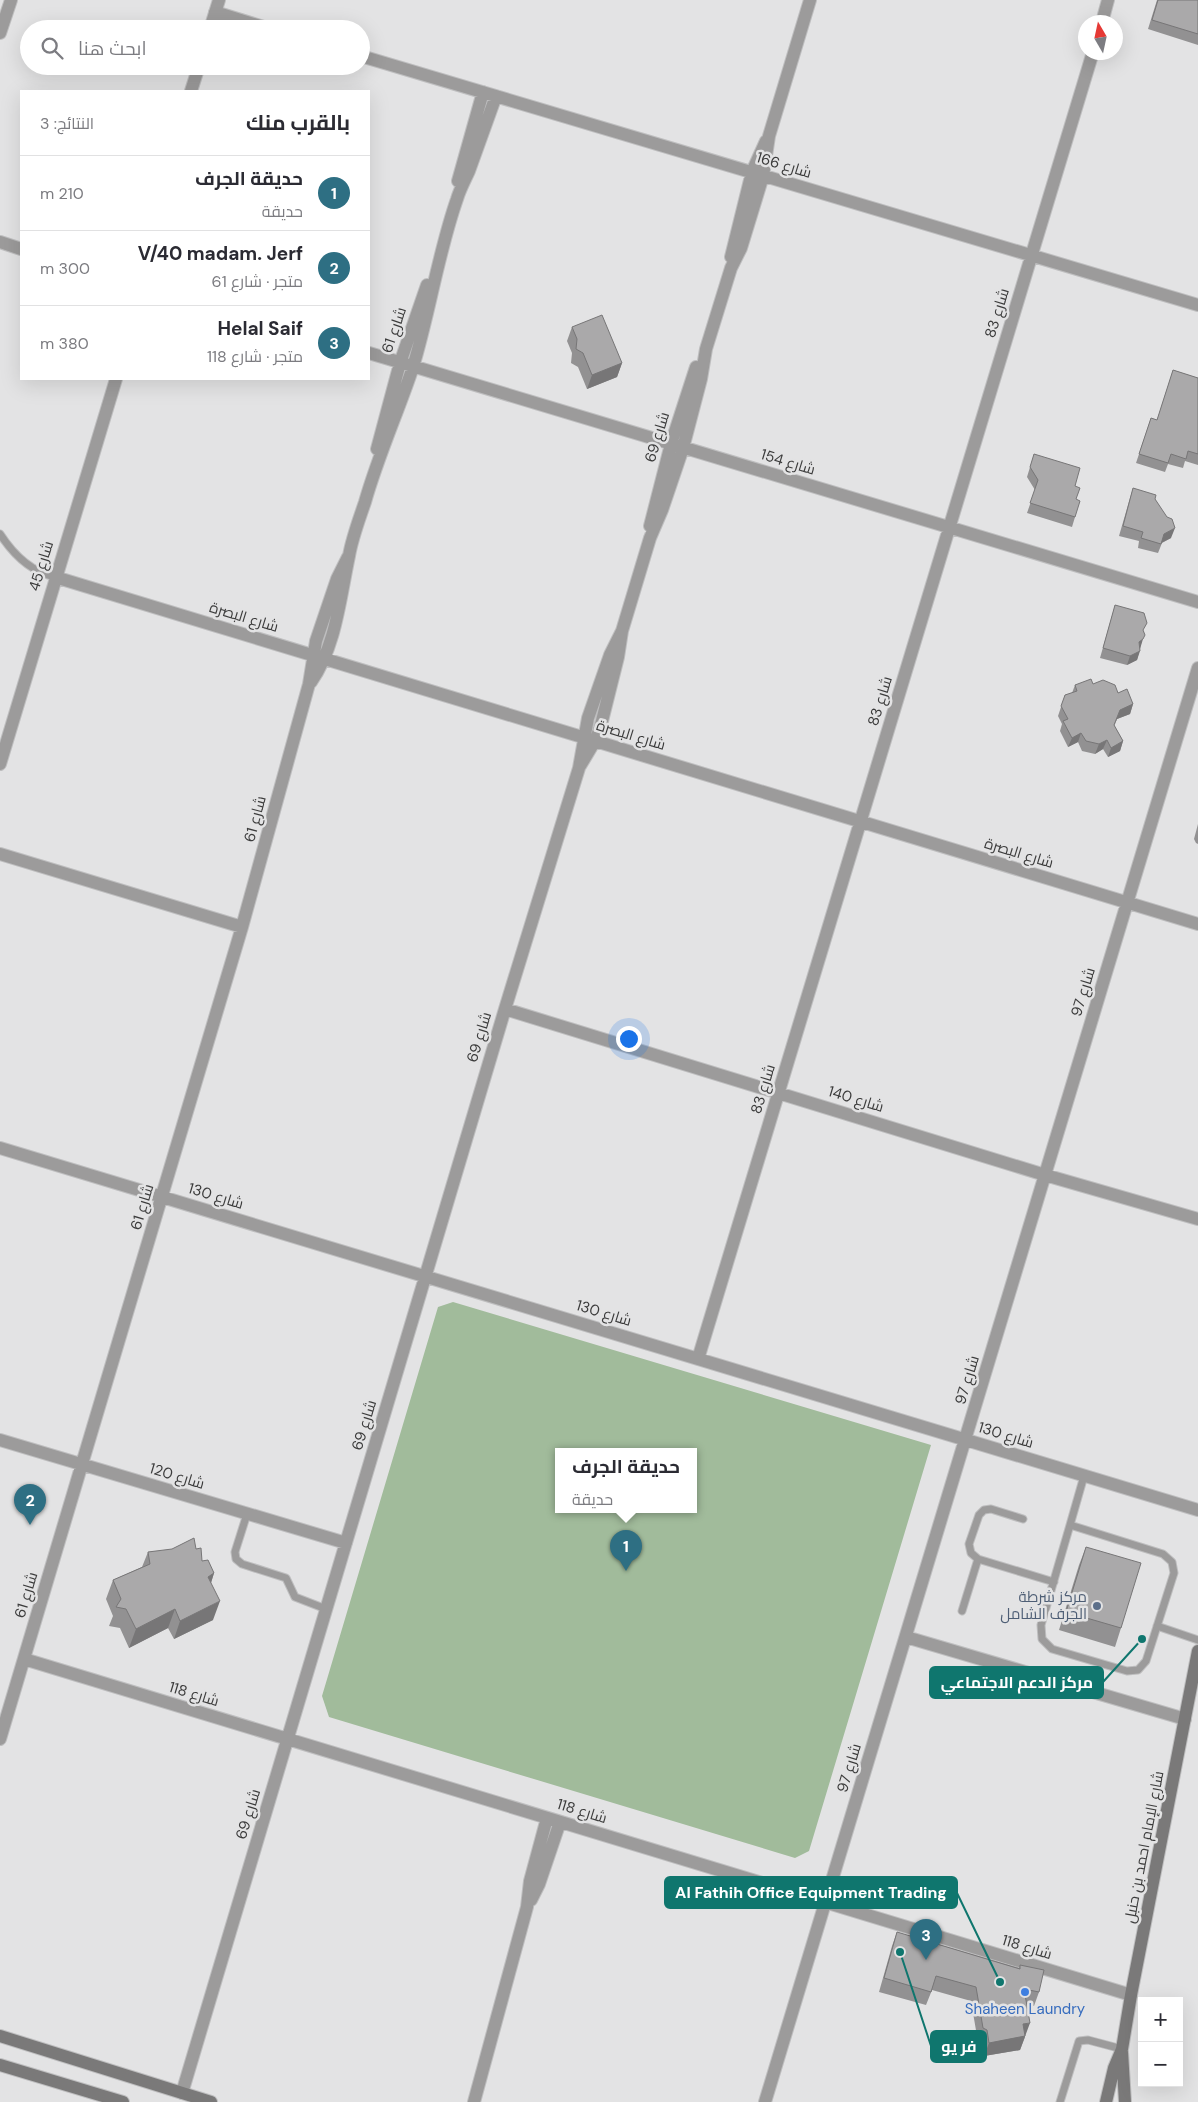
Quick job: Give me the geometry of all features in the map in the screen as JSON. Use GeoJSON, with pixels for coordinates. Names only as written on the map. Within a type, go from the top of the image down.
{"type":"FeatureCollection","features":[{"type":"Feature","properties":{"kind":"street"},"geometry":{"type":"LineString","coordinates":[[0,32],[11,0]]}},
{"type":"Feature","properties":{"kind":"street","name":"شارع 69"},"geometry":{"type":"LineString","coordinates":[[182,2093],[505,1008],[589,739],[610,655],[622,631],[650,538],[652,514],[677,446],[695,371],[706,349],[730,268],[733,246],[810,0]]}},
{"type":"Feature","properties":{"kind":"street"},"geometry":{"type":"LineString","coordinates":[[1104,15],[1108,0]]}},
{"type":"Feature","properties":{"kind":"street"},"geometry":{"type":"LineString","coordinates":[[213,20],[217,6],[249,20]]}},
{"type":"Feature","properties":{"kind":"street","name":"شارع 166"},"geometry":{"type":"LineString","coordinates":[[370,59],[1198,305]]}},
{"type":"Feature","properties":{"kind":"street","name":"شارع 83"},"geometry":{"type":"LineString","coordinates":[[698,1359],[1091,60]]}},
{"type":"Feature","properties":{"kind":"street"},"geometry":{"type":"LineString","coordinates":[[191,90],[196,75]]}},
{"type":"Feature","properties":{"kind":"street","name":"شارع 61"},"geometry":{"type":"LineString","coordinates":[[457,197],[460,172],[483,92]]}},
{"type":"Feature","properties":{"kind":"street","name":"شارع 61"},"geometry":{"type":"LineString","coordinates":[[1,1732],[242,927],[318,657],[337,579],[348,557],[376,463],[413,366],[434,290],[437,267],[457,197],[470,169],[496,96]]}},
{"type":"Feature","properties":{"kind":"street"},"geometry":{"type":"LineString","coordinates":[[0,242],[20,249]]}},
{"type":"Feature","properties":{"kind":"street","name":"شارع 61"},"geometry":{"type":"LineString","coordinates":[[376,463],[378,439],[400,362],[426,289],[437,267]]}},
{"type":"Feature","properties":{"kind":"street","name":"شارع 154"},"geometry":{"type":"LineString","coordinates":[[370,353],[1198,602]]}},
{"type":"Feature","properties":{"kind":"street","name":"شارع 45"},"geometry":{"type":"LineString","coordinates":[[0,764],[116,380]]}},
{"type":"Feature","properties":{"kind":"street","name":"شارع البصرة"},"geometry":{"type":"LineString","coordinates":[[55,577],[1198,924]]}},
{"type":"Feature","properties":{"kind":"street","name":"شارع 97"},"geometry":{"type":"LineString","coordinates":[[765,2102],[1198,668]]}},
{"type":"Feature","properties":{"kind":"street"},"geometry":{"type":"LineString","coordinates":[[0,854],[242,927]]}},
{"type":"Feature","properties":{"kind":"street","name":"شارع 140"},"geometry":{"type":"LineString","coordinates":[[505,1008],[1045,1174],[1198,1219]]}},
{"type":"Feature","properties":{"kind":"street","name":"شارع 130"},"geometry":{"type":"LineString","coordinates":[[0,1148],[1198,1510]]}},
{"type":"Feature","properties":{"kind":"street","name":"شارع 120"},"geometry":{"type":"LineString","coordinates":[[0,1440],[346,1543]]}},
{"type":"Feature","properties":{"kind":"street"},"geometry":{"type":"LineString","coordinates":[[906,1637],[1185,1718]]}},
{"type":"Feature","properties":{"kind":"street","name":"شارع الإمام احمد بن حنبل"},"geometry":{"type":"LineString","coordinates":[[1106,2102],[1114,2068],[1122,2049],[1198,1651]]}},
{"type":"Feature","properties":{"kind":"street","name":"شارع 118"},"geometry":{"type":"LineString","coordinates":[[24,1659],[1131,1995]]}},
{"type":"Feature","properties":{"kind":"street"},"geometry":{"type":"LineString","coordinates":[[474,2102],[527,1906],[530,1881],[547,1818]]}},
{"type":"Feature","properties":{"kind":"street"},"geometry":{"type":"LineString","coordinates":[[527,1906],[539,1884],[560,1822]]}},
{"type":"Feature","properties":{"kind":"street"},"geometry":{"type":"LineString","coordinates":[[0,2036],[211,2102]]}},
{"type":"Feature","properties":{"kind":"street","name":"شارع الإمام احمد بن حنبل"},"geometry":{"type":"LineString","coordinates":[[1122,2049],[1126,2090],[1125,2102]]}},
{"type":"Feature","properties":{"kind":"street"},"geometry":{"type":"LineString","coordinates":[[0,2065],[123,2102]]}},
{"type":"Feature","properties":{"kind":"lane"},"geometry":{"type":"LineString","coordinates":[[0,534],[21,559],[43,574],[55,577]]}},
{"type":"Feature","properties":{"kind":"lane"},"geometry":{"type":"LineString","coordinates":[[1070,1525],[1168,1557],[1174,1567],[1174,1573],[1146,1661],[1138,1670],[1133,1672],[1052,1649],[1042,1639],[1041,1632],[1054,1582],[1070,1525],[1084,1476]]}},
{"type":"Feature","properties":{"kind":"lane"},"geometry":{"type":"LineString","coordinates":[[1023,1519],[991,1509],[981,1512],[969,1544],[970,1553],[978,1558],[1054,1582]]}},
{"type":"Feature","properties":{"kind":"lane"},"geometry":{"type":"LineString","coordinates":[[247,1514],[235,1552],[236,1559],[242,1564],[283,1576],[288,1580],[290,1591],[294,1597],[326,1609]]}},
{"type":"Feature","properties":{"kind":"lane"},"geometry":{"type":"LineString","coordinates":[[962,1611],[978,1558]]}},
{"type":"Feature","properties":{"kind":"lane"},"geometry":{"type":"LineString","coordinates":[[1157,1626],[1198,1640]]}},
{"type":"Feature","properties":{"kind":"lane"},"geometry":{"type":"LineString","coordinates":[[1060,2102],[1080,2041],[1088,2040],[1122,2049]]}},
{"type":"Feature","properties":{"kind":"green space"},"geometry":{"type":"Polygon","coordinates":[[[453,1302],[931,1445],[809,1851],[795,1858],[329,1717],[322,1696],[438,1307],[453,1302]]]}},
{"type":"Feature","properties":{"kind":"building"},"geometry":{"type":"Polygon","coordinates":[[[1158,0],[1198,0],[1198,34],[1152,20],[1158,0]]]}},
{"type":"Feature","properties":{"kind":"building"},"geometry":{"type":"Polygon","coordinates":[[[602,315],[622,363],[592,375],[583,353],[576,349],[577,339],[572,327],[602,315]]]}},
{"type":"Feature","properties":{"kind":"building"},"geometry":{"type":"Polygon","coordinates":[[[1173,370],[1198,378],[1198,454],[1188,451],[1186,459],[1171,454],[1168,463],[1139,454],[1151,418],[1157,420],[1173,370]]]}},
{"type":"Feature","properties":{"kind":"building"},"geometry":{"type":"Polygon","coordinates":[[[1034,454],[1080,468],[1075,486],[1080,488],[1076,499],[1080,501],[1075,517],[1030,503],[1038,480],[1030,467],[1034,454]]]}},
{"type":"Feature","properties":{"kind":"building"},"geometry":{"type":"Polygon","coordinates":[[[1133,488],[1156,495],[1155,499],[1167,517],[1172,519],[1175,528],[1164,534],[1161,544],[1141,538],[1143,532],[1123,526],[1133,488]]]}},
{"type":"Feature","properties":{"kind":"building"},"geometry":{"type":"Polygon","coordinates":[[[1115,605],[1144,613],[1147,623],[1143,630],[1145,635],[1139,642],[1140,651],[1130,656],[1103,648],[1115,605]]]}},
{"type":"Feature","properties":{"kind":"building"},"geometry":{"type":"Polygon","coordinates":[[[1091,679],[1093,684],[1103,680],[1115,685],[1118,693],[1127,689],[1133,704],[1120,710],[1114,725],[1123,741],[1111,748],[1107,740],[1099,744],[1086,741],[1081,733],[1072,738],[1063,721],[1068,719],[1061,706],[1065,695],[1077,691],[1075,685],[1091,679]]]}},
{"type":"Feature","properties":{"kind":"building"},"geometry":{"type":"Polygon","coordinates":[[[194,1538],[196,1549],[201,1548],[202,1561],[208,1560],[214,1573],[208,1577],[220,1601],[180,1621],[175,1609],[136,1629],[126,1609],[116,1607],[121,1599],[113,1580],[150,1564],[148,1552],[172,1549],[194,1538]]]}},
{"type":"Feature","properties":{"kind":"building","name":"مركز شرطة الجرف الشامل"},"geometry":{"type":"Polygon","coordinates":[[[1086,1547],[1141,1563],[1121,1628],[1066,1612],[1086,1547]]]}},
{"type":"Feature","properties":{"kind":"building"},"geometry":{"type":"Polygon","coordinates":[[[897,1932],[1020,1969],[1020,1965],[1044,1970],[1039,1992],[1024,1989],[1030,2023],[1023,2024],[1025,2036],[989,2043],[987,2030],[983,2028],[976,1987],[936,1976],[931,1992],[884,1978],[897,1932]]]}},
{"type":"Feature","properties":{"kind":"place","name":"V/40 madam. Jerf"},"geometry":{"type":"Point","coordinates":[30,1525]}},
{"type":"Feature","properties":{"kind":"place","name":"حديقة الجرف"},"geometry":{"type":"Point","coordinates":[626,1571]}},
{"type":"Feature","properties":{"kind":"place","name":"مركز شرطة الجرف الشامل"},"geometry":{"type":"Point","coordinates":[1097,1606]}},
{"type":"Feature","properties":{"kind":"place","name":"مركز الدعم الاجتماعي"},"geometry":{"type":"Point","coordinates":[1142,1639]}},
{"type":"Feature","properties":{"kind":"place","name":"فر يو"},"geometry":{"type":"Point","coordinates":[900,1952]}},
{"type":"Feature","properties":{"kind":"place","name":"Helal Saif"},"geometry":{"type":"Point","coordinates":[926,1960]}},
{"type":"Feature","properties":{"kind":"place","name":"Al Fathih Office Equipment Trading"},"geometry":{"type":"Point","coordinates":[1000,1982]}},
{"type":"Feature","properties":{"kind":"place","name":"Shaheen Laundry"},"geometry":{"type":"Point","coordinates":[1025,1992]}}]}
